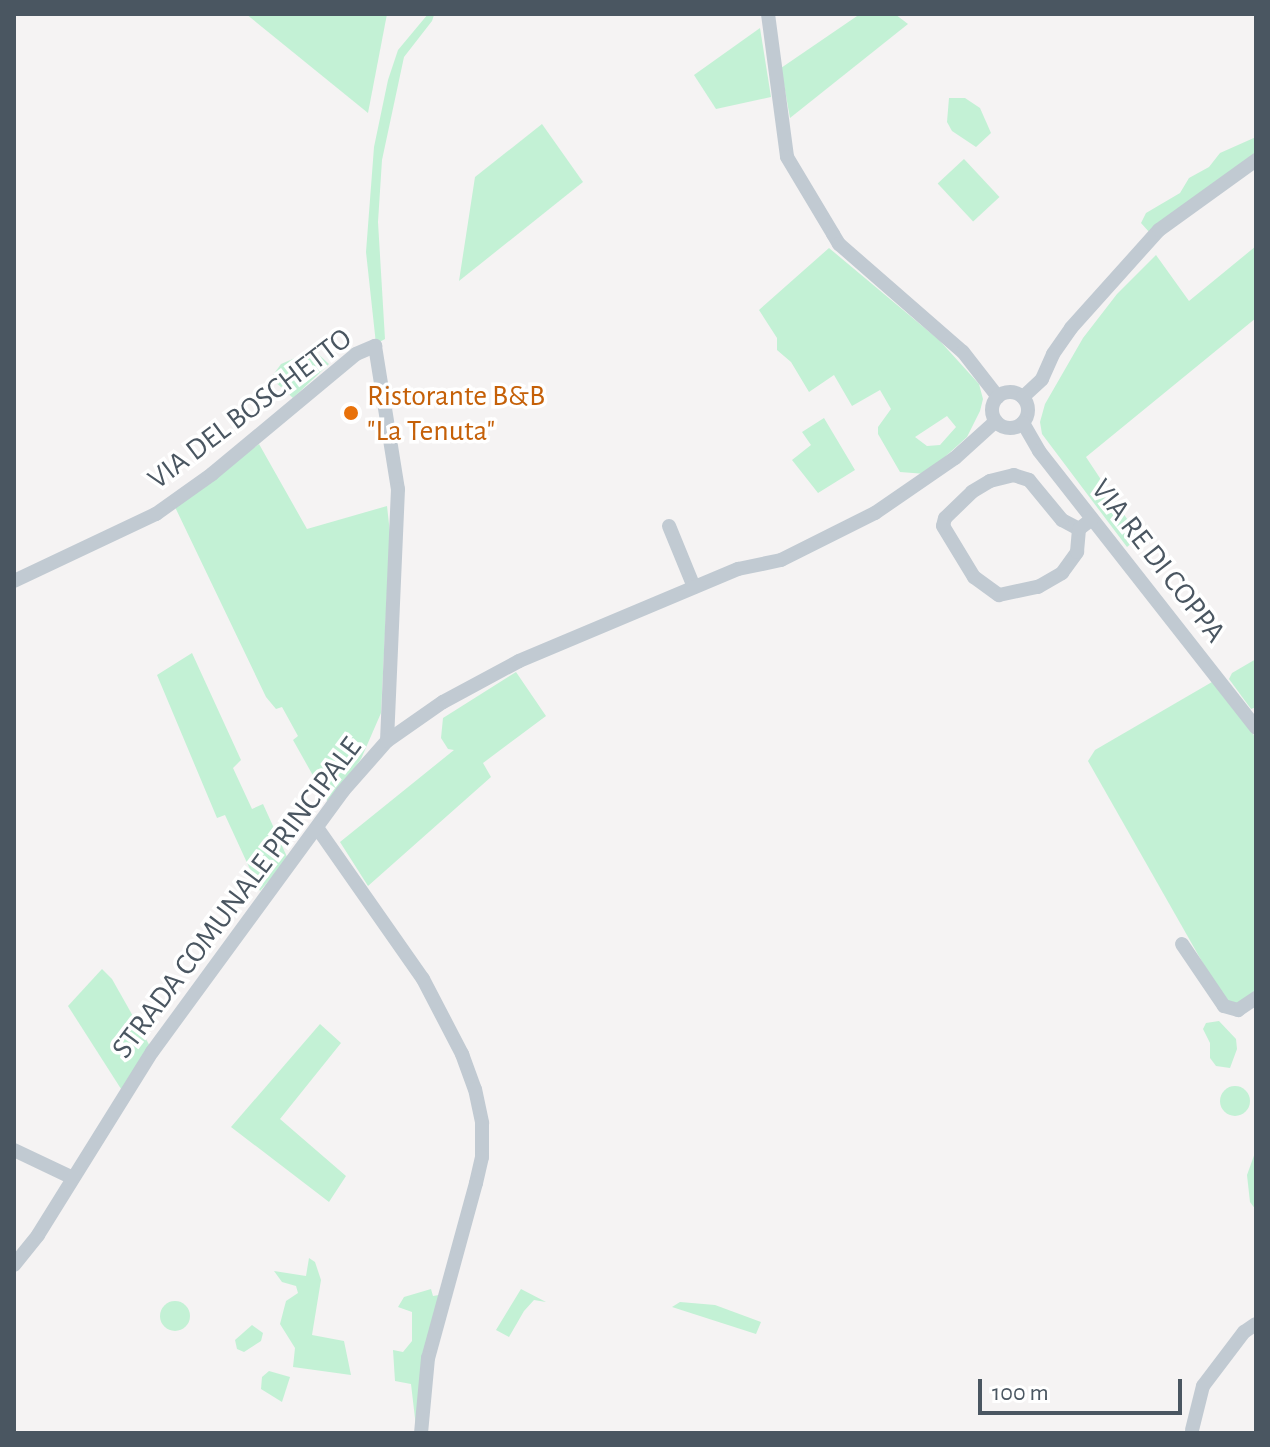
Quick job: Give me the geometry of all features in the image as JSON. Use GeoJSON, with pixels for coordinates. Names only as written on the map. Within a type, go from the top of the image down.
{"type":"FeatureCollection","features":[{"type":"Feature","properties":{"kind":"street"},"geometry":{"type":"LineString","coordinates":[[768,14],[787,157],[839,244],[963,352],[998,397]]}},
{"type":"Feature","properties":{"kind":"street"},"geometry":{"type":"LineString","coordinates":[[1023,397],[1042,379],[1053,354],[1071,328],[1159,230],[1256,160]]}},
{"type":"Feature","properties":{"kind":"street","name":"VIA DEL BOSCHETTO"},"geometry":{"type":"LineString","coordinates":[[14,581],[156,514],[212,474],[356,354],[375,346],[398,489],[387,741]]}},
{"type":"Feature","properties":{"kind":"street"},"geometry":{"type":"LineString","coordinates":[[1013,392],[1023,397],[1028,410],[1023,423],[1011,428],[996,421],[992,411],[998,397],[1013,392]]}},
{"type":"Feature","properties":{"kind":"street","name":"STRADA COMUNALE PRINCIPALE"},"geometry":{"type":"LineString","coordinates":[[14,1265],[152,1052],[343,791],[387,741],[443,702],[519,661],[738,569],[781,560],[875,513],[955,458],[996,421]]}},
{"type":"Feature","properties":{"kind":"street","name":"VIA RE DI COPPA"},"geometry":{"type":"LineString","coordinates":[[1023,423],[1039,451],[1256,728]]}},
{"type":"Feature","properties":{"kind":"street"},"geometry":{"type":"LineString","coordinates":[[1079,529],[1062,520],[1029,480],[1014,475],[990,481],[972,492],[945,518],[943,526],[974,577],[999,595],[1038,587],[1062,573],[1077,552],[1079,529],[1092,519]]}},
{"type":"Feature","properties":{"kind":"street"},"geometry":{"type":"LineString","coordinates":[[669,526],[694,587]]}},
{"type":"Feature","properties":{"kind":"street"},"geometry":{"type":"LineString","coordinates":[[318,829],[423,979],[462,1054],[475,1089],[482,1123],[482,1157],[428,1358],[421,1433]]}},
{"type":"Feature","properties":{"kind":"street"},"geometry":{"type":"LineString","coordinates":[[1182,944],[1224,1006],[1238,1010],[1256,998]]}},
{"type":"Feature","properties":{"kind":"street"},"geometry":{"type":"LineString","coordinates":[[14,1150],[73,1178]]}},
{"type":"Feature","properties":{"kind":"street"},"geometry":{"type":"LineString","coordinates":[[1192,1430],[1203,1386],[1244,1332],[1256,1324]]}},
{"type":"Feature","properties":{"kind":"green space"},"geometry":{"type":"Polygon","coordinates":[[[246,14],[387,14],[368,113],[246,14]]]}},
{"type":"Feature","properties":{"kind":"green space"},"geometry":{"type":"Polygon","coordinates":[[[428,14],[434,15],[432,21],[404,57],[382,160],[378,222],[385,339],[376,344],[366,252],[374,147],[388,80],[398,50],[428,14]]]}},
{"type":"Feature","properties":{"kind":"green space"},"geometry":{"type":"Polygon","coordinates":[[[860,14],[895,14],[908,24],[790,118],[781,68],[860,14]]]}},
{"type":"Feature","properties":{"kind":"green space"},"geometry":{"type":"Polygon","coordinates":[[[760,28],[771,97],[716,109],[694,75],[760,28]]]}},
{"type":"Feature","properties":{"kind":"green space"},"geometry":{"type":"Polygon","coordinates":[[[949,98],[965,98],[980,108],[991,133],[976,147],[952,131],[947,122],[949,98]]]}},
{"type":"Feature","properties":{"kind":"green space"},"geometry":{"type":"Polygon","coordinates":[[[542,124],[583,182],[459,281],[475,177],[542,124]]]}},
{"type":"Feature","properties":{"kind":"green space"},"geometry":{"type":"Polygon","coordinates":[[[1256,137],[1256,155],[1150,233],[1141,223],[1146,213],[1180,193],[1189,178],[1209,167],[1220,153],[1256,137]]]}},
{"type":"Feature","properties":{"kind":"green space"},"geometry":{"type":"Polygon","coordinates":[[[964,159],[999,197],[973,222],[938,184],[964,159]]]}},
{"type":"Feature","properties":{"kind":"green space"},"geometry":{"type":"Polygon","coordinates":[[[1256,246],[1256,318],[1086,457],[1139,537],[1127,547],[1042,434],[1040,422],[1045,404],[1083,338],[1117,294],[1156,255],[1189,301],[1256,246]]]}},
{"type":"Feature","properties":{"kind":"green space"},"geometry":{"type":"Polygon","coordinates":[[[829,248],[939,340],[979,384],[983,399],[967,437],[926,474],[900,472],[878,434],[878,427],[891,409],[880,390],[852,406],[834,375],[809,392],[791,362],[777,350],[777,338],[759,310],[829,248]],[[947,416],[915,437],[927,446],[940,445],[956,427],[947,416]]]}},
{"type":"Feature","properties":{"kind":"green space"},"geometry":{"type":"Polygon","coordinates":[[[309,352],[318,354],[329,364],[293,398],[271,378],[281,364],[309,352]]]}},
{"type":"Feature","properties":{"kind":"green space"},"geometry":{"type":"Polygon","coordinates":[[[824,418],[855,470],[818,493],[792,460],[811,445],[802,432],[824,418]]]}},
{"type":"Feature","properties":{"kind":"green space"},"geometry":{"type":"Polygon","coordinates":[[[259,444],[307,529],[387,506],[390,533],[381,713],[361,759],[329,804],[293,740],[298,736],[282,707],[276,709],[266,697],[175,507],[259,444]]]}},
{"type":"Feature","properties":{"kind":"green space"},"geometry":{"type":"Polygon","coordinates":[[[192,653],[241,760],[233,768],[252,809],[263,804],[288,859],[260,891],[225,815],[217,818],[157,675],[192,653]]]}},
{"type":"Feature","properties":{"kind":"green space"},"geometry":{"type":"Polygon","coordinates":[[[1256,659],[1256,707],[1251,709],[1229,679],[1232,673],[1256,659]]]}},
{"type":"Feature","properties":{"kind":"green space"},"geometry":{"type":"Polygon","coordinates":[[[516,672],[546,716],[483,763],[491,777],[368,886],[340,842],[454,750],[448,749],[441,738],[443,718],[516,672]]]}},
{"type":"Feature","properties":{"kind":"green space"},"geometry":{"type":"Polygon","coordinates":[[[1212,682],[1256,738],[1256,994],[1236,1006],[1225,1002],[1088,761],[1095,750],[1212,682]]]}},
{"type":"Feature","properties":{"kind":"green space"},"geometry":{"type":"Polygon","coordinates":[[[102,969],[112,979],[151,1048],[123,1092],[68,1006],[102,969]]]}},
{"type":"Feature","properties":{"kind":"green space"},"geometry":{"type":"Polygon","coordinates":[[[1219,1021],[1236,1039],[1237,1049],[1230,1068],[1216,1066],[1210,1058],[1210,1043],[1203,1029],[1206,1023],[1219,1021]]]}},
{"type":"Feature","properties":{"kind":"green space"},"geometry":{"type":"Polygon","coordinates":[[[320,1024],[341,1043],[280,1119],[346,1176],[329,1202],[231,1127],[320,1024]]]}},
{"type":"Feature","properties":{"kind":"green space"},"geometry":{"type":"Polygon","coordinates":[[[1235,1086],[1246,1090],[1250,1101],[1246,1112],[1235,1116],[1224,1112],[1220,1101],[1224,1090],[1235,1086]]]}},
{"type":"Feature","properties":{"kind":"green space"},"geometry":{"type":"Polygon","coordinates":[[[1256,1150],[1256,1210],[1250,1202],[1247,1175],[1256,1150]]]}},
{"type":"Feature","properties":{"kind":"green space"},"geometry":{"type":"Polygon","coordinates":[[[309,1258],[315,1262],[321,1280],[312,1335],[344,1341],[351,1375],[293,1367],[295,1348],[280,1324],[286,1301],[298,1293],[296,1286],[282,1282],[274,1271],[306,1276],[309,1258]]]}},
{"type":"Feature","properties":{"kind":"green space"},"geometry":{"type":"Polygon","coordinates":[[[431,1289],[433,1296],[439,1295],[416,1427],[411,1384],[395,1381],[393,1350],[403,1352],[412,1341],[412,1312],[398,1307],[404,1297],[431,1289]]]}},
{"type":"Feature","properties":{"kind":"green space"},"geometry":{"type":"Polygon","coordinates":[[[521,1289],[546,1302],[534,1300],[509,1337],[496,1330],[521,1289]]]}},
{"type":"Feature","properties":{"kind":"green space"},"geometry":{"type":"Polygon","coordinates":[[[175,1301],[181,1302],[189,1310],[189,1322],[181,1330],[175,1331],[169,1330],[161,1322],[160,1316],[161,1310],[169,1302],[175,1301]]]}},
{"type":"Feature","properties":{"kind":"green space"},"geometry":{"type":"Polygon","coordinates":[[[680,1302],[715,1305],[761,1322],[756,1334],[672,1307],[680,1302]]]}},
{"type":"Feature","properties":{"kind":"green space"},"geometry":{"type":"Polygon","coordinates":[[[252,1325],[263,1333],[261,1341],[244,1352],[237,1349],[235,1340],[252,1325]]]}},
{"type":"Feature","properties":{"kind":"green space"},"geometry":{"type":"Polygon","coordinates":[[[269,1371],[290,1377],[282,1402],[261,1389],[262,1377],[269,1371]]]}},
{"type":"Feature","properties":{"kind":"place","name":"Ristorante B&B \"La Tenuta\""},"geometry":{"type":"Point","coordinates":[351,413]}}]}
